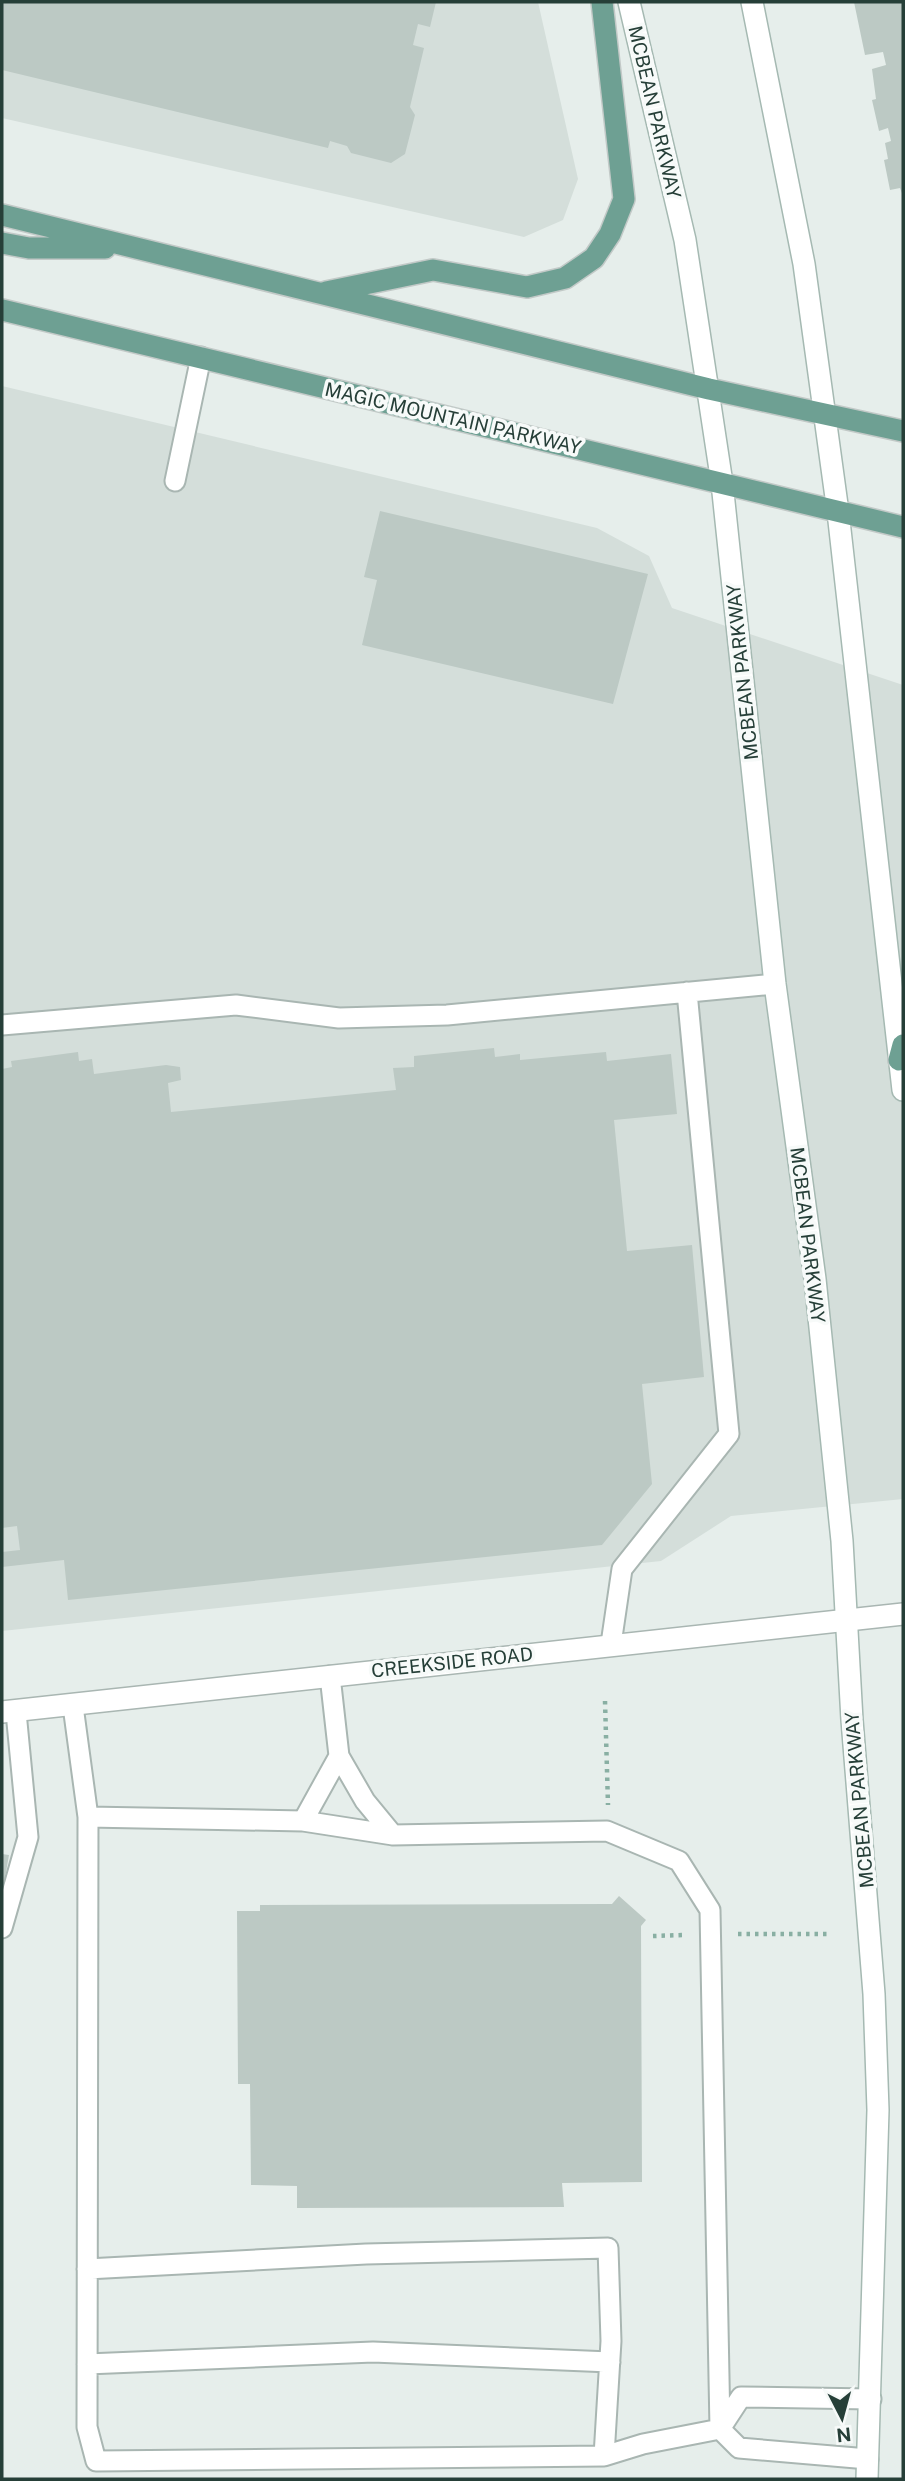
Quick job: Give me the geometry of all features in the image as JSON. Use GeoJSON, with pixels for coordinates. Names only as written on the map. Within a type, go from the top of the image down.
{"type":"FeatureCollection","features":[{"type":"Feature","properties":{"kind":"main road"},"geometry":{"type":"LineString","coordinates":[[321,293],[433,270],[527,287],[565,278],[594,258],[610,234],[624,199],[602,2]]}},
{"type":"Feature","properties":{"kind":"main road","name":"MCBEAN PARKWAY"},"geometry":{"type":"LineString","coordinates":[[629,2],[685,240],[709,388],[722,483],[775,984],[815,1279],[841,1531],[872,1967],[878,2110],[868,2469]]}},
{"type":"Feature","properties":{"kind":"main road"},"geometry":{"type":"LineString","coordinates":[[752,2],[804,264],[825,414],[901,1053],[903,1090]]}},
{"type":"Feature","properties":{"kind":"main road"},"geometry":{"type":"LineString","coordinates":[[2,215],[709,388],[903,430]]}},
{"type":"Feature","properties":{"kind":"main road"},"geometry":{"type":"LineString","coordinates":[[2,243],[29,248],[142,249]]}},
{"type":"Feature","properties":{"kind":"main road","name":"MAGIC MOUNTAIN PARKWAY"},"geometry":{"type":"LineString","coordinates":[[2,310],[903,527]]}},
{"type":"Feature","properties":{"kind":"main road","name":"CREEKSIDE ROAD"},"geometry":{"type":"LineString","coordinates":[[9,1712],[903,1614]]}},
{"type":"Feature","properties":{"kind":"lane"},"geometry":{"type":"LineString","coordinates":[[175,481],[201,358]]}},
{"type":"Feature","properties":{"kind":"lane"},"geometry":{"type":"LineString","coordinates":[[2,1025],[236,1005],[339,1018],[447,1015],[775,984]]}},
{"type":"Feature","properties":{"kind":"lane"},"geometry":{"type":"LineString","coordinates":[[611,1644],[622,1569],[729,1434],[687,992]]}},
{"type":"Feature","properties":{"kind":"lane"},"geometry":{"type":"LineString","coordinates":[[330,1676],[339,1756],[365,1801],[393,1835]]}},
{"type":"Feature","properties":{"kind":"lane"},"geometry":{"type":"LineString","coordinates":[[73,1706],[88,1817],[87,2364],[88,2427],[96,2460],[604,2456],[643,2444],[720,2429],[741,2397],[871,2399]]}},
{"type":"Feature","properties":{"kind":"lane"},"geometry":{"type":"LineString","coordinates":[[2,1927],[29,1837],[9,1712]]}},
{"type":"Feature","properties":{"kind":"lane"},"geometry":{"type":"LineString","coordinates":[[303,1821],[339,1756]]}},
{"type":"Feature","properties":{"kind":"lane"},"geometry":{"type":"LineString","coordinates":[[88,1817],[303,1821],[393,1835],[607,1830],[679,1861],[710,1910],[720,2429],[739,2448],[868,2469]]}},
{"type":"Feature","properties":{"kind":"lane"},"geometry":{"type":"LineString","coordinates":[[87,2269],[366,2254],[608,2248],[610,2361],[604,2456]]}},
{"type":"Feature","properties":{"kind":"lane"},"geometry":{"type":"LineString","coordinates":[[87,2364],[373,2352],[610,2361]]}},
{"type":"Feature","properties":{"kind":"path"},"geometry":{"type":"LineString","coordinates":[[606,1701],[608,1809]]}},
{"type":"Feature","properties":{"kind":"path"},"geometry":{"type":"LineString","coordinates":[[738,1934],[828,1934]]}},
{"type":"Feature","properties":{"kind":"path"},"geometry":{"type":"LineString","coordinates":[[653,1936],[694,1935]]}},
{"type":"Feature","properties":{"kind":"shaded area"},"geometry":{"type":"Polygon","coordinates":[[[2,2],[538,2],[578,179],[563,220],[524,237],[2,118],[2,2]]]}},
{"type":"Feature","properties":{"kind":"shaded area"},"geometry":{"type":"Polygon","coordinates":[[[2,386],[597,528],[649,556],[672,608],[903,685],[903,1499],[731,1516],[661,1561],[2,1631],[2,386]]]}},
{"type":"Feature","properties":{"kind":"building"},"geometry":{"type":"Polygon","coordinates":[[[2,2],[436,2],[430,27],[418,24],[413,45],[424,48],[410,107],[415,115],[405,154],[391,163],[351,153],[347,146],[330,141],[328,148],[2,70],[2,2]]]}},
{"type":"Feature","properties":{"kind":"building"},"geometry":{"type":"Polygon","coordinates":[[[854,2],[903,2],[903,196],[900,188],[890,190],[884,160],[888,159],[885,143],[891,141],[888,128],[879,131],[872,100],[876,99],[872,69],[886,65],[883,52],[865,55],[854,2]]]}},
{"type":"Feature","properties":{"kind":"building"},"geometry":{"type":"Polygon","coordinates":[[[380,511],[648,574],[613,704],[362,645],[377,580],[364,577],[380,511]]]}},
{"type":"Feature","properties":{"kind":"building"},"geometry":{"type":"Polygon","coordinates":[[[494,1048],[495,1057],[520,1054],[520,1060],[606,1052],[607,1061],[671,1054],[677,1114],[614,1120],[627,1251],[692,1245],[704,1377],[642,1384],[652,1484],[602,1545],[68,1600],[64,1560],[2,1567],[2,1552],[20,1550],[17,1526],[2,1528],[2,1069],[12,1067],[11,1061],[78,1052],[79,1061],[92,1059],[94,1074],[166,1065],[180,1067],[181,1080],[168,1083],[171,1112],[396,1090],[393,1068],[414,1067],[414,1056],[494,1048]]]}},
{"type":"Feature","properties":{"kind":"building"},"geometry":{"type":"Polygon","coordinates":[[[2,1854],[9,1855],[3,1889],[2,1889],[2,1854]]]}},
{"type":"Feature","properties":{"kind":"building"},"geometry":{"type":"Polygon","coordinates":[[[619,1896],[646,1920],[641,1926],[642,2182],[562,2183],[564,2207],[297,2208],[297,2186],[251,2185],[250,2084],[238,2084],[237,1911],[260,1911],[260,1905],[612,1904],[619,1896]]]}}]}
